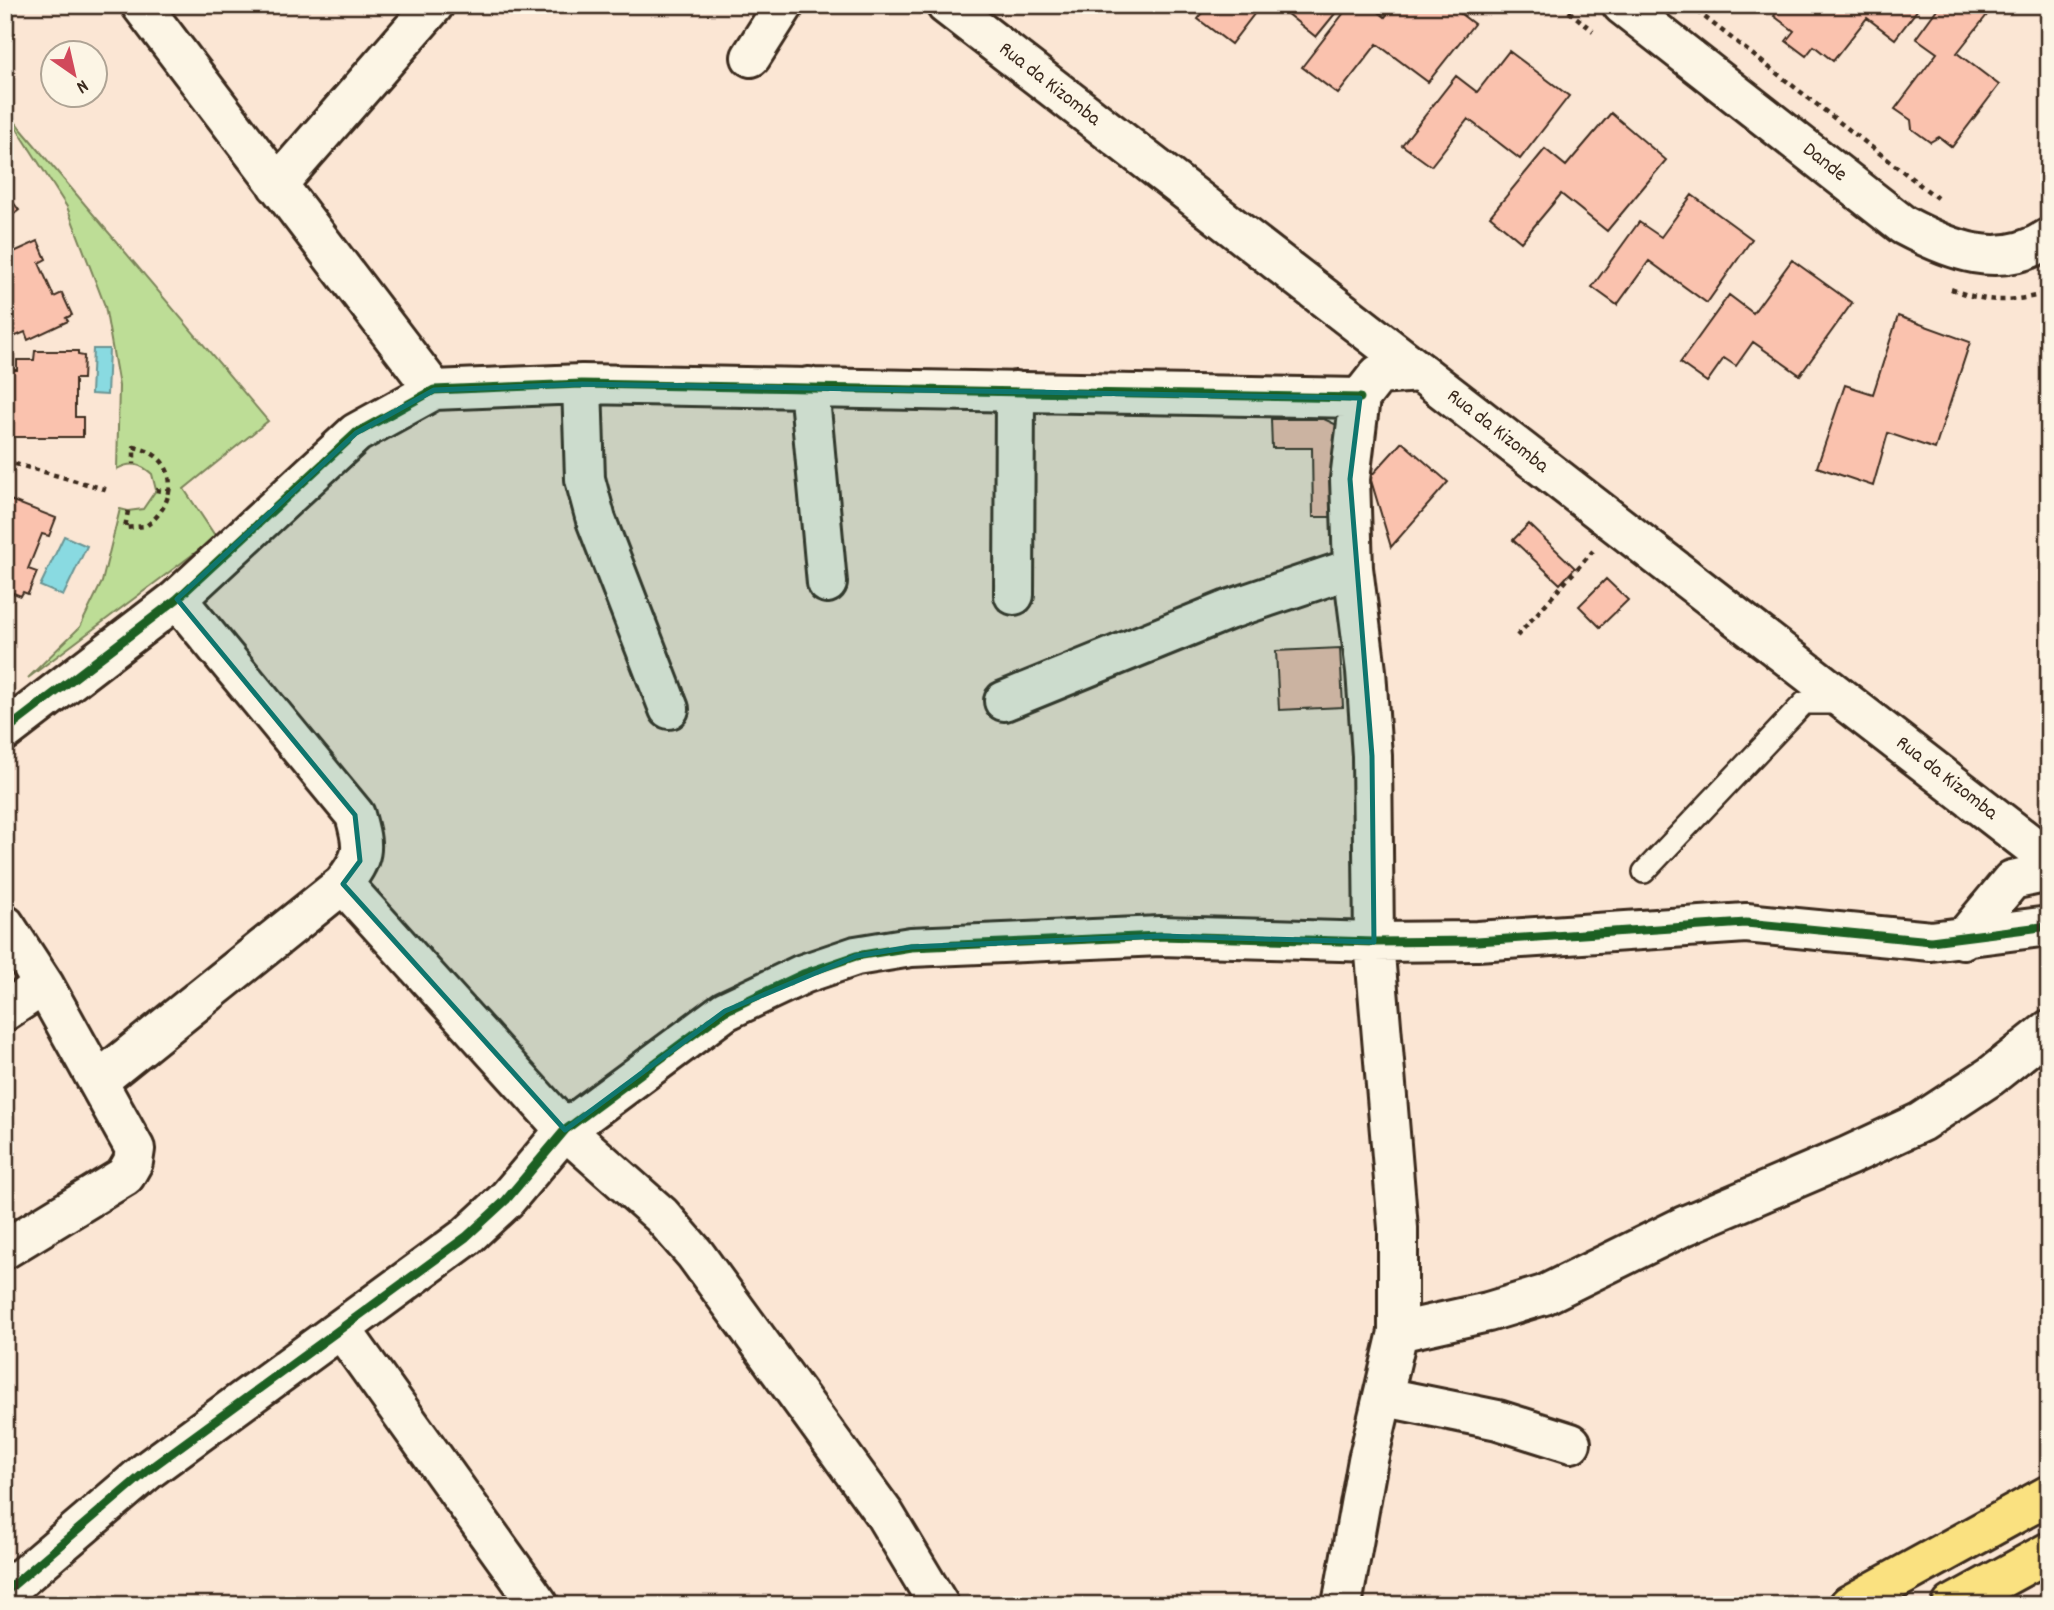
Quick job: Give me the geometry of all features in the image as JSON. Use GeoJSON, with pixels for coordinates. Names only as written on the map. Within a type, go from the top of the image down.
{"type":"FeatureCollection","features":[{"type":"Feature","properties":{"kind":"highway"},"geometry":{"type":"LineString","coordinates":[[1849,1605],[2049,1496]]}},
{"type":"Feature","properties":{"kind":"highway"},"geometry":{"type":"LineString","coordinates":[[1952,1605],[2049,1552]]}},
{"type":"Feature","properties":{"kind":"street"},"geometry":{"type":"LineString","coordinates":[[141,5],[434,390]]}},
{"type":"Feature","properties":{"kind":"street"},"geometry":{"type":"LineString","coordinates":[[277,185],[434,5]]}},
{"type":"Feature","properties":{"kind":"street"},"geometry":{"type":"LineString","coordinates":[[751,57],[784,5]]}},
{"type":"Feature","properties":{"kind":"street","name":"Rua da Kizomba"},"geometry":{"type":"LineString","coordinates":[[946,5],[2049,859]]}},
{"type":"Feature","properties":{"kind":"street","name":"Dande"},"geometry":{"type":"LineString","coordinates":[[1622,5],[1903,225],[1944,246],[1986,256],[2015,254],[2049,238]]}},
{"type":"Feature","properties":{"kind":"street"},"geometry":{"type":"LineString","coordinates":[[1342,1605],[1368,1460],[1385,1397],[1398,1332],[1398,1228],[1374,942],[1372,756],[1366,671],[1353,568],[1350,479],[1360,398],[1378,375],[1420,372]]}},
{"type":"Feature","properties":{"kind":"street"},"geometry":{"type":"LineString","coordinates":[[5,731],[177,599],[356,433],[434,390],[582,384],[1360,398]]}},
{"type":"Feature","properties":{"kind":"street"},"geometry":{"type":"LineString","coordinates":[[582,384],[588,489],[596,520],[669,709]]}},
{"type":"Feature","properties":{"kind":"street"},"geometry":{"type":"LineString","coordinates":[[809,387],[827,583]]}},
{"type":"Feature","properties":{"kind":"street"},"geometry":{"type":"LineString","coordinates":[[1014,595],[1015,391]]}},
{"type":"Feature","properties":{"kind":"street"},"geometry":{"type":"LineString","coordinates":[[1004,701],[1228,610],[1353,568]]}},
{"type":"Feature","properties":{"kind":"street"},"geometry":{"type":"LineString","coordinates":[[98,1081],[343,884],[360,861],[361,838],[355,815],[177,599]]}},
{"type":"Feature","properties":{"kind":"street"},"geometry":{"type":"LineString","coordinates":[[1963,939],[2012,880],[2049,872]]}},
{"type":"Feature","properties":{"kind":"street"},"geometry":{"type":"LineString","coordinates":[[343,884],[565,1130],[661,1215],[695,1254],[885,1515],[939,1605]]}},
{"type":"Feature","properties":{"kind":"street"},"geometry":{"type":"LineString","coordinates":[[5,1592],[148,1471],[466,1237],[506,1200],[565,1130],[725,1012],[803,974],[856,956],[911,947],[1160,936],[1374,942],[1477,941],[1746,923],[1931,941],[2049,926]]}},
{"type":"Feature","properties":{"kind":"street"},"geometry":{"type":"LineString","coordinates":[[5,925],[44,985],[135,1149],[133,1162],[125,1176],[5,1249]]}},
{"type":"Feature","properties":{"kind":"street"},"geometry":{"type":"LineString","coordinates":[[5,1011],[44,985]]}},
{"type":"Feature","properties":{"kind":"street"},"geometry":{"type":"LineString","coordinates":[[1398,1332],[1488,1312],[1544,1295],[1684,1226],[1848,1156],[1921,1122],[1990,1076],[2049,1030]]}},
{"type":"Feature","properties":{"kind":"street"},"geometry":{"type":"LineString","coordinates":[[342,1330],[539,1605]]}},
{"type":"Feature","properties":{"kind":"street"},"geometry":{"type":"LineString","coordinates":[[1385,1397],[1497,1420],[1572,1443]]}},
{"type":"Feature","properties":{"kind":"lane"},"geometry":{"type":"LineString","coordinates":[[1644,872],[1804,703],[1847,703]]}},
{"type":"Feature","properties":{"kind":"path"},"geometry":{"type":"LineString","coordinates":[[1689,5],[1931,194]]}},
{"type":"Feature","properties":{"kind":"path"},"geometry":{"type":"LineString","coordinates":[[128,511],[125,528],[146,526],[167,506],[171,492],[170,478],[155,455],[134,447],[134,464]]}},
{"type":"Feature","properties":{"kind":"path"},"geometry":{"type":"LineString","coordinates":[[5,461],[108,490]]}},
{"type":"Feature","properties":{"kind":"path"},"geometry":{"type":"LineString","coordinates":[[156,490],[171,492]]}},
{"type":"Feature","properties":{"kind":"path"},"geometry":{"type":"LineString","coordinates":[[1517,636],[1595,548]]}},
{"type":"Feature","properties":{"kind":"highlighted area"},"geometry":{"type":"Polygon","coordinates":[[[582,384],[1360,398],[1350,479],[1372,756],[1374,942],[1160,936],[911,947],[856,956],[725,1011],[565,1130],[343,884],[360,861],[355,815],[177,599],[356,433],[434,390],[582,384]]]}},
{"type":"Feature","properties":{"kind":"green space"},"geometry":{"type":"Polygon","coordinates":[[[5,110],[268,421],[184,489],[216,537],[28,678],[80,627],[102,582],[120,509],[143,509],[156,490],[152,474],[144,468],[131,464],[117,469],[119,386],[105,306],[67,207],[5,110]]]}},
{"type":"Feature","properties":{"kind":"water"},"geometry":{"type":"Polygon","coordinates":[[[93,349],[109,349],[107,395],[91,394],[93,349]]]}},
{"type":"Feature","properties":{"kind":"water"},"geometry":{"type":"Polygon","coordinates":[[[64,536],[87,546],[63,596],[40,586],[64,536]]]}},
{"type":"Feature","properties":{"kind":"building"},"geometry":{"type":"Polygon","coordinates":[[[1209,5],[1261,5],[1231,44],[1198,19],[1209,5]]]}},
{"type":"Feature","properties":{"kind":"building"},"geometry":{"type":"Polygon","coordinates":[[[1276,5],[1342,5],[1316,37],[1276,5]]]}},
{"type":"Feature","properties":{"kind":"building"},"geometry":{"type":"Polygon","coordinates":[[[1350,5],[1370,5],[1385,17],[1394,5],[1449,5],[1474,24],[1428,82],[1377,44],[1338,94],[1302,67],[1350,5]]]}},
{"type":"Feature","properties":{"kind":"building"},"geometry":{"type":"Polygon","coordinates":[[[1782,5],[1921,5],[1895,39],[1867,18],[1833,61],[1814,46],[1806,56],[1786,41],[1794,31],[1774,16],[1782,5]]]}},
{"type":"Feature","properties":{"kind":"building"},"geometry":{"type":"Polygon","coordinates":[[[1940,5],[1974,5],[1987,15],[1957,53],[1999,85],[1952,147],[1939,137],[1930,142],[1912,129],[1911,120],[1895,109],[1937,53],[1916,38],[1940,5]]]}},
{"type":"Feature","properties":{"kind":"building"},"geometry":{"type":"Polygon","coordinates":[[[1509,51],[1569,96],[1520,159],[1468,119],[1431,166],[1402,145],[1456,76],[1477,92],[1509,51]]]}},
{"type":"Feature","properties":{"kind":"building"},"geometry":{"type":"Polygon","coordinates":[[[1611,113],[1666,160],[1607,231],[1561,194],[1521,242],[1490,216],[1545,149],[1566,166],[1611,113]]]}},
{"type":"Feature","properties":{"kind":"building"},"geometry":{"type":"Polygon","coordinates":[[[7,194],[19,210],[5,221],[5,195],[7,194]]]}},
{"type":"Feature","properties":{"kind":"building"},"geometry":{"type":"Polygon","coordinates":[[[1692,195],[1752,239],[1707,303],[1649,261],[1617,305],[1592,287],[1639,222],[1661,237],[1692,195]]]}},
{"type":"Feature","properties":{"kind":"building"},"geometry":{"type":"Polygon","coordinates":[[[38,241],[46,259],[39,263],[54,297],[62,293],[72,315],[66,318],[68,321],[28,340],[25,332],[9,339],[5,330],[5,256],[38,241]]]}},
{"type":"Feature","properties":{"kind":"building"},"geometry":{"type":"Polygon","coordinates":[[[1792,260],[1852,303],[1800,375],[1753,342],[1736,366],[1724,358],[1707,382],[1680,363],[1729,295],[1753,313],[1792,260]]]}},
{"type":"Feature","properties":{"kind":"building"},"geometry":{"type":"Polygon","coordinates":[[[1898,316],[1970,342],[1935,449],[1888,433],[1873,486],[1817,467],[1845,385],[1873,394],[1898,316]]]}},
{"type":"Feature","properties":{"kind":"building"},"geometry":{"type":"Polygon","coordinates":[[[35,351],[78,351],[78,355],[84,356],[83,379],[75,379],[75,417],[83,417],[83,437],[5,437],[5,370],[17,370],[17,360],[34,360],[35,351]]]}},
{"type":"Feature","properties":{"kind":"building"},"geometry":{"type":"Polygon","coordinates":[[[1271,419],[1324,419],[1337,425],[1341,431],[1342,517],[1313,517],[1312,448],[1272,448],[1271,419]]]}},
{"type":"Feature","properties":{"kind":"building"},"geometry":{"type":"Polygon","coordinates":[[[1402,442],[1448,482],[1391,547],[1370,477],[1402,442]]]}},
{"type":"Feature","properties":{"kind":"building"},"geometry":{"type":"Polygon","coordinates":[[[5,498],[56,518],[49,536],[42,534],[28,569],[37,572],[28,594],[23,592],[21,596],[5,590],[5,498]]]}},
{"type":"Feature","properties":{"kind":"building"},"geometry":{"type":"Polygon","coordinates":[[[1529,524],[1575,568],[1560,584],[1513,540],[1529,524]]]}},
{"type":"Feature","properties":{"kind":"building"},"geometry":{"type":"Polygon","coordinates":[[[1606,579],[1628,600],[1600,627],[1579,606],[1606,579]]]}},
{"type":"Feature","properties":{"kind":"building"},"geometry":{"type":"Polygon","coordinates":[[[1340,648],[1343,707],[1279,710],[1276,651],[1340,648]]]}},
{"type":"Feature","properties":{"kind":"cycle path"},"geometry":{"type":"LineString","coordinates":[[5,731],[177,599],[356,433],[434,390],[582,384],[1360,398]]}},
{"type":"Feature","properties":{"kind":"cycle path"},"geometry":{"type":"LineString","coordinates":[[5,1592],[148,1470],[466,1237],[506,1200],[565,1130],[725,1011],[803,974],[856,956],[911,947],[1160,936],[1374,942],[1477,941],[1746,923],[1931,941],[2049,926]]}}]}
